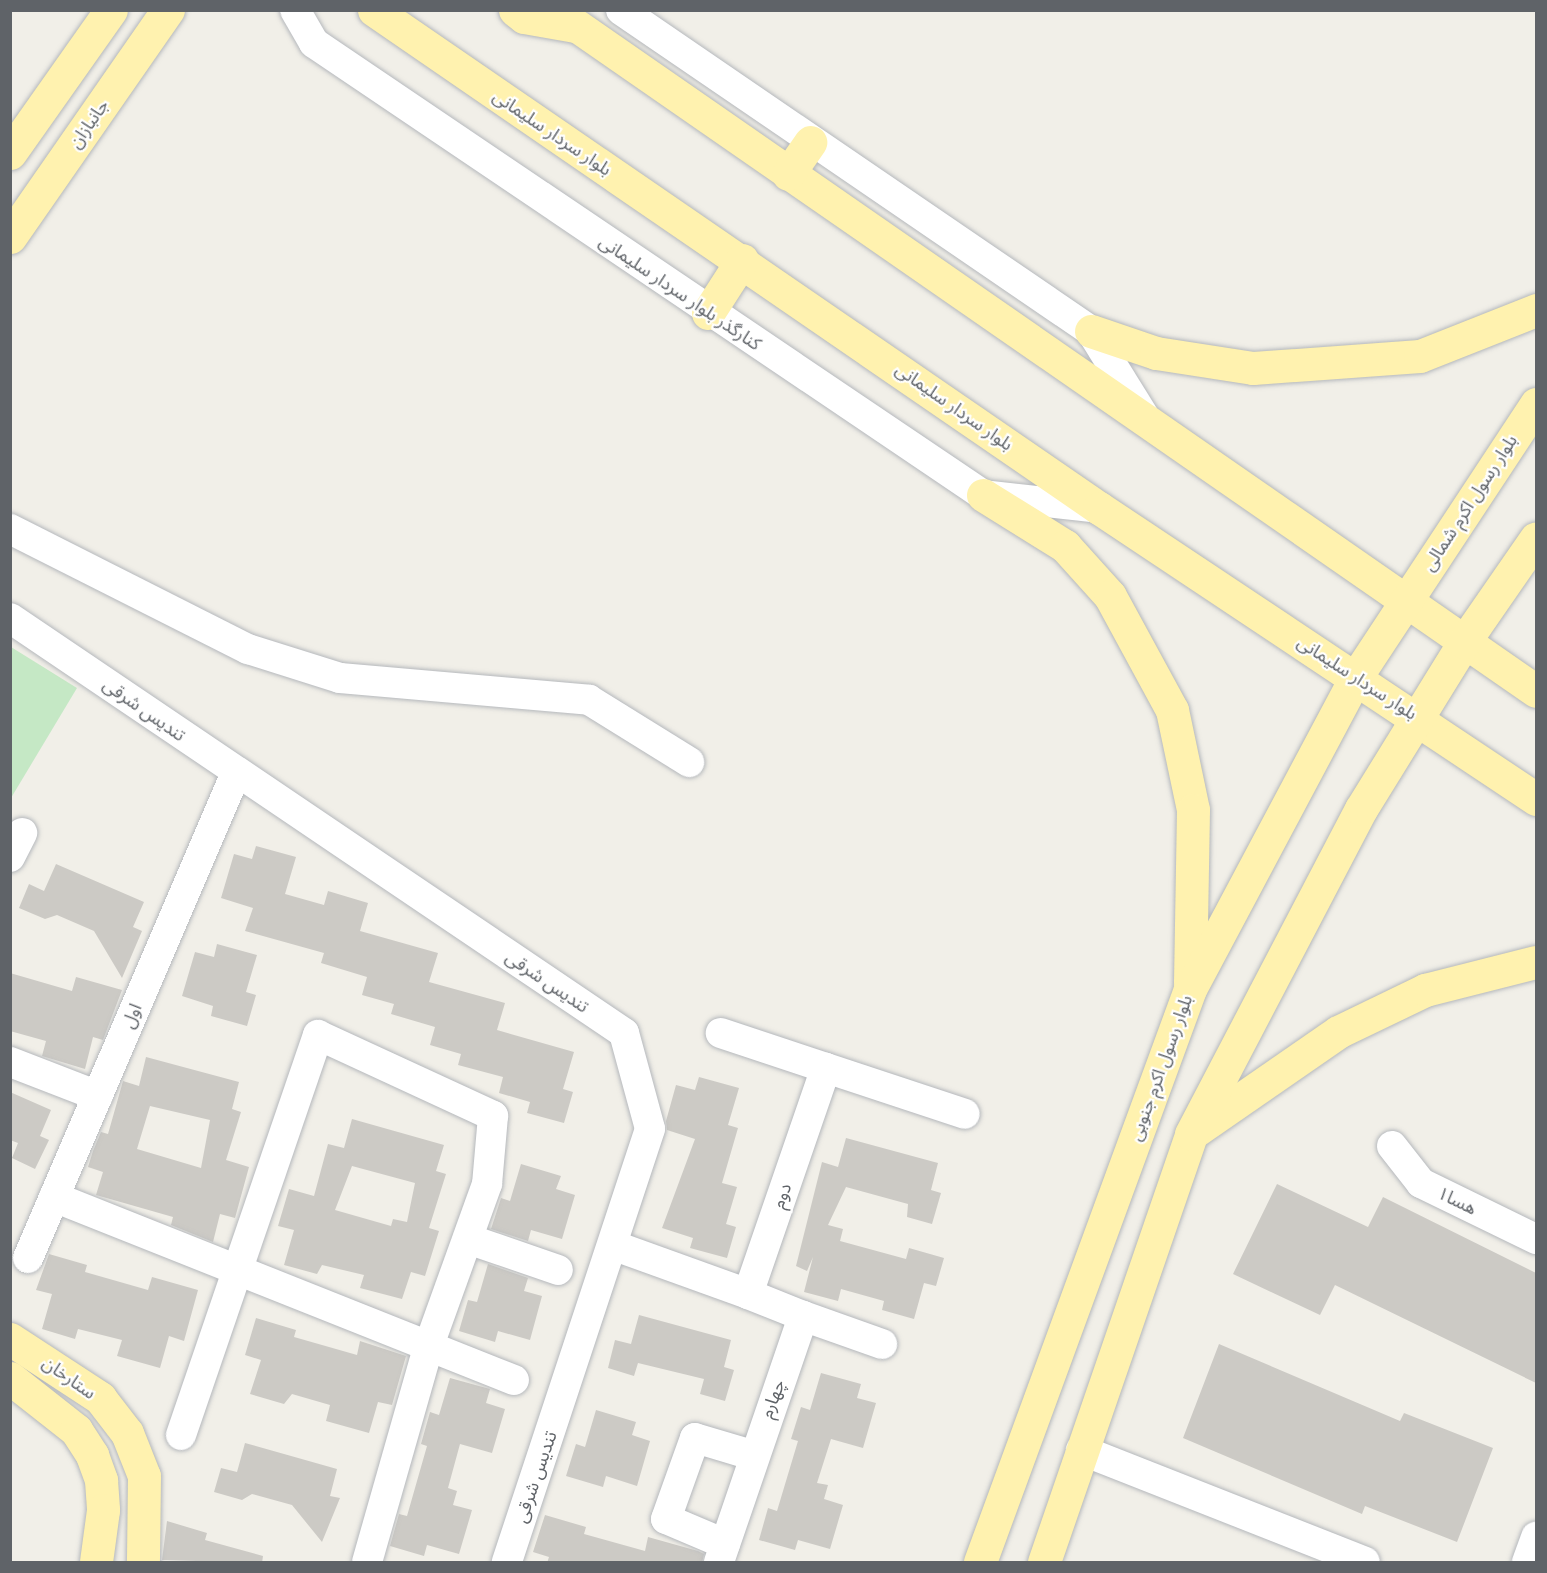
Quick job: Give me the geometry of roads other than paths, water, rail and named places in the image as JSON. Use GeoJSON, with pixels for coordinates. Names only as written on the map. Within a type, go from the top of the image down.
{"type":"FeatureCollection","features":[{"type":"Feature","properties":{"kind":"main road"},"geometry":{"type":"LineString","coordinates":[[10,153],[111,10]]}},
{"type":"Feature","properties":{"kind":"main road","name":"جانبازان"},"geometry":{"type":"LineString","coordinates":[[10,237],[168,10]]}},
{"type":"Feature","properties":{"kind":"main road"},"geometry":{"type":"LineString","coordinates":[[515,10],[524,17],[564,18],[1536,691]]}},
{"type":"Feature","properties":{"kind":"main road","name":"بلوار سردار سلیمانی"},"geometry":{"type":"LineString","coordinates":[[378,13],[742,260],[1099,508],[1418,716],[1536,799]]}},
{"type":"Feature","properties":{"kind":"main road"},"geometry":{"type":"LineString","coordinates":[[788,174],[810,142]]}},
{"type":"Feature","properties":{"kind":"main road"},"geometry":{"type":"LineString","coordinates":[[708,314],[742,260]]}},
{"type":"Feature","properties":{"kind":"main road"},"geometry":{"type":"LineString","coordinates":[[1091,331],[1156,353],[1253,368],[1420,356],[1536,310]]}},
{"type":"Feature","properties":{"kind":"main road","name":"بلوار رسول اکرم شمالی"},"geometry":{"type":"LineString","coordinates":[[1405,602],[1536,404]]}},
{"type":"Feature","properties":{"kind":"main road"},"geometry":{"type":"LineString","coordinates":[[983,495],[1065,546],[1110,596],[1172,710],[1193,810],[1190,989]]}},
{"type":"Feature","properties":{"kind":"main road"},"geometry":{"type":"LineString","coordinates":[[1044,1563],[1191,1134],[1361,809],[1464,642],[1536,538]]}},
{"type":"Feature","properties":{"kind":"main road","name":"بلوار رسول اکرم جنوبی"},"geometry":{"type":"LineString","coordinates":[[980,1563],[1190,989],[1356,677],[1405,602]]}},
{"type":"Feature","properties":{"kind":"main road"},"geometry":{"type":"LineString","coordinates":[[1191,1134],[1338,1032],[1425,990],[1536,962]]}},
{"type":"Feature","properties":{"kind":"main road","name":"ستارخان"},"geometry":{"type":"LineString","coordinates":[[10,1339],[100,1398],[127,1433],[144,1476],[143,1563]]}},
{"type":"Feature","properties":{"kind":"main road","name":"ستارخان"},"geometry":{"type":"LineString","coordinates":[[10,1378],[76,1430],[92,1455],[101,1480],[103,1510],[96,1563]]}},
{"type":"Feature","properties":{"kind":"street","name":"کنارگذر بلوار سردار سلیمانی"},"geometry":{"type":"LineString","coordinates":[[295,10],[314,44],[708,314],[983,495],[1099,508]]}},
{"type":"Feature","properties":{"kind":"street"},"geometry":{"type":"LineString","coordinates":[[621,10],[810,142],[1091,331],[1149,423]]}},
{"type":"Feature","properties":{"kind":"street"},"geometry":{"type":"LineString","coordinates":[[10,529],[248,649],[340,678],[589,700],[689,762]]}},
{"type":"Feature","properties":{"kind":"street","name":"تندیس شرقی"},"geometry":{"type":"LineString","coordinates":[[10,618],[624,1034],[650,1129],[615,1246],[507,1563]]}},
{"type":"Feature","properties":{"kind":"street","name":"اول"},"geometry":{"type":"LineString","coordinates":[[28,1258],[236,773]]}},
{"type":"Feature","properties":{"kind":"street"},"geometry":{"type":"LineString","coordinates":[[721,1033],[965,1114]]}},
{"type":"Feature","properties":{"kind":"street"},"geometry":{"type":"LineString","coordinates":[[181,1435],[239,1273],[318,1035],[496,1118],[488,1184],[428,1348],[367,1563]]}},
{"type":"Feature","properties":{"kind":"street"},"geometry":{"type":"LineString","coordinates":[[10,1062],[98,1096]]}},
{"type":"Feature","properties":{"kind":"street","name":"دوم"},"geometry":{"type":"LineString","coordinates":[[748,1294],[826,1068]]}},
{"type":"Feature","properties":{"kind":"street","name":"هسا۱"},"geometry":{"type":"LineString","coordinates":[[1392,1146],[1421,1183],[1536,1239]]}},
{"type":"Feature","properties":{"kind":"street"},"geometry":{"type":"LineString","coordinates":[[54,1197],[239,1273],[514,1380]]}},
{"type":"Feature","properties":{"kind":"street"},"geometry":{"type":"LineString","coordinates":[[468,1239],[558,1270]]}},
{"type":"Feature","properties":{"kind":"street"},"geometry":{"type":"LineString","coordinates":[[615,1246],[882,1344]]}},
{"type":"Feature","properties":{"kind":"street","name":"چهارم"},"geometry":{"type":"LineString","coordinates":[[722,1553],[752,1455],[802,1316]]}},
{"type":"Feature","properties":{"kind":"street"},"geometry":{"type":"LineString","coordinates":[[722,1553],[666,1520],[695,1438],[752,1455]]}},
{"type":"Feature","properties":{"kind":"street"},"geometry":{"type":"LineString","coordinates":[[1082,1450],[1365,1563]]}},
{"type":"Feature","properties":{"kind":"street"},"geometry":{"type":"LineString","coordinates":[[1527,1563],[1536,1537]]}}]}
